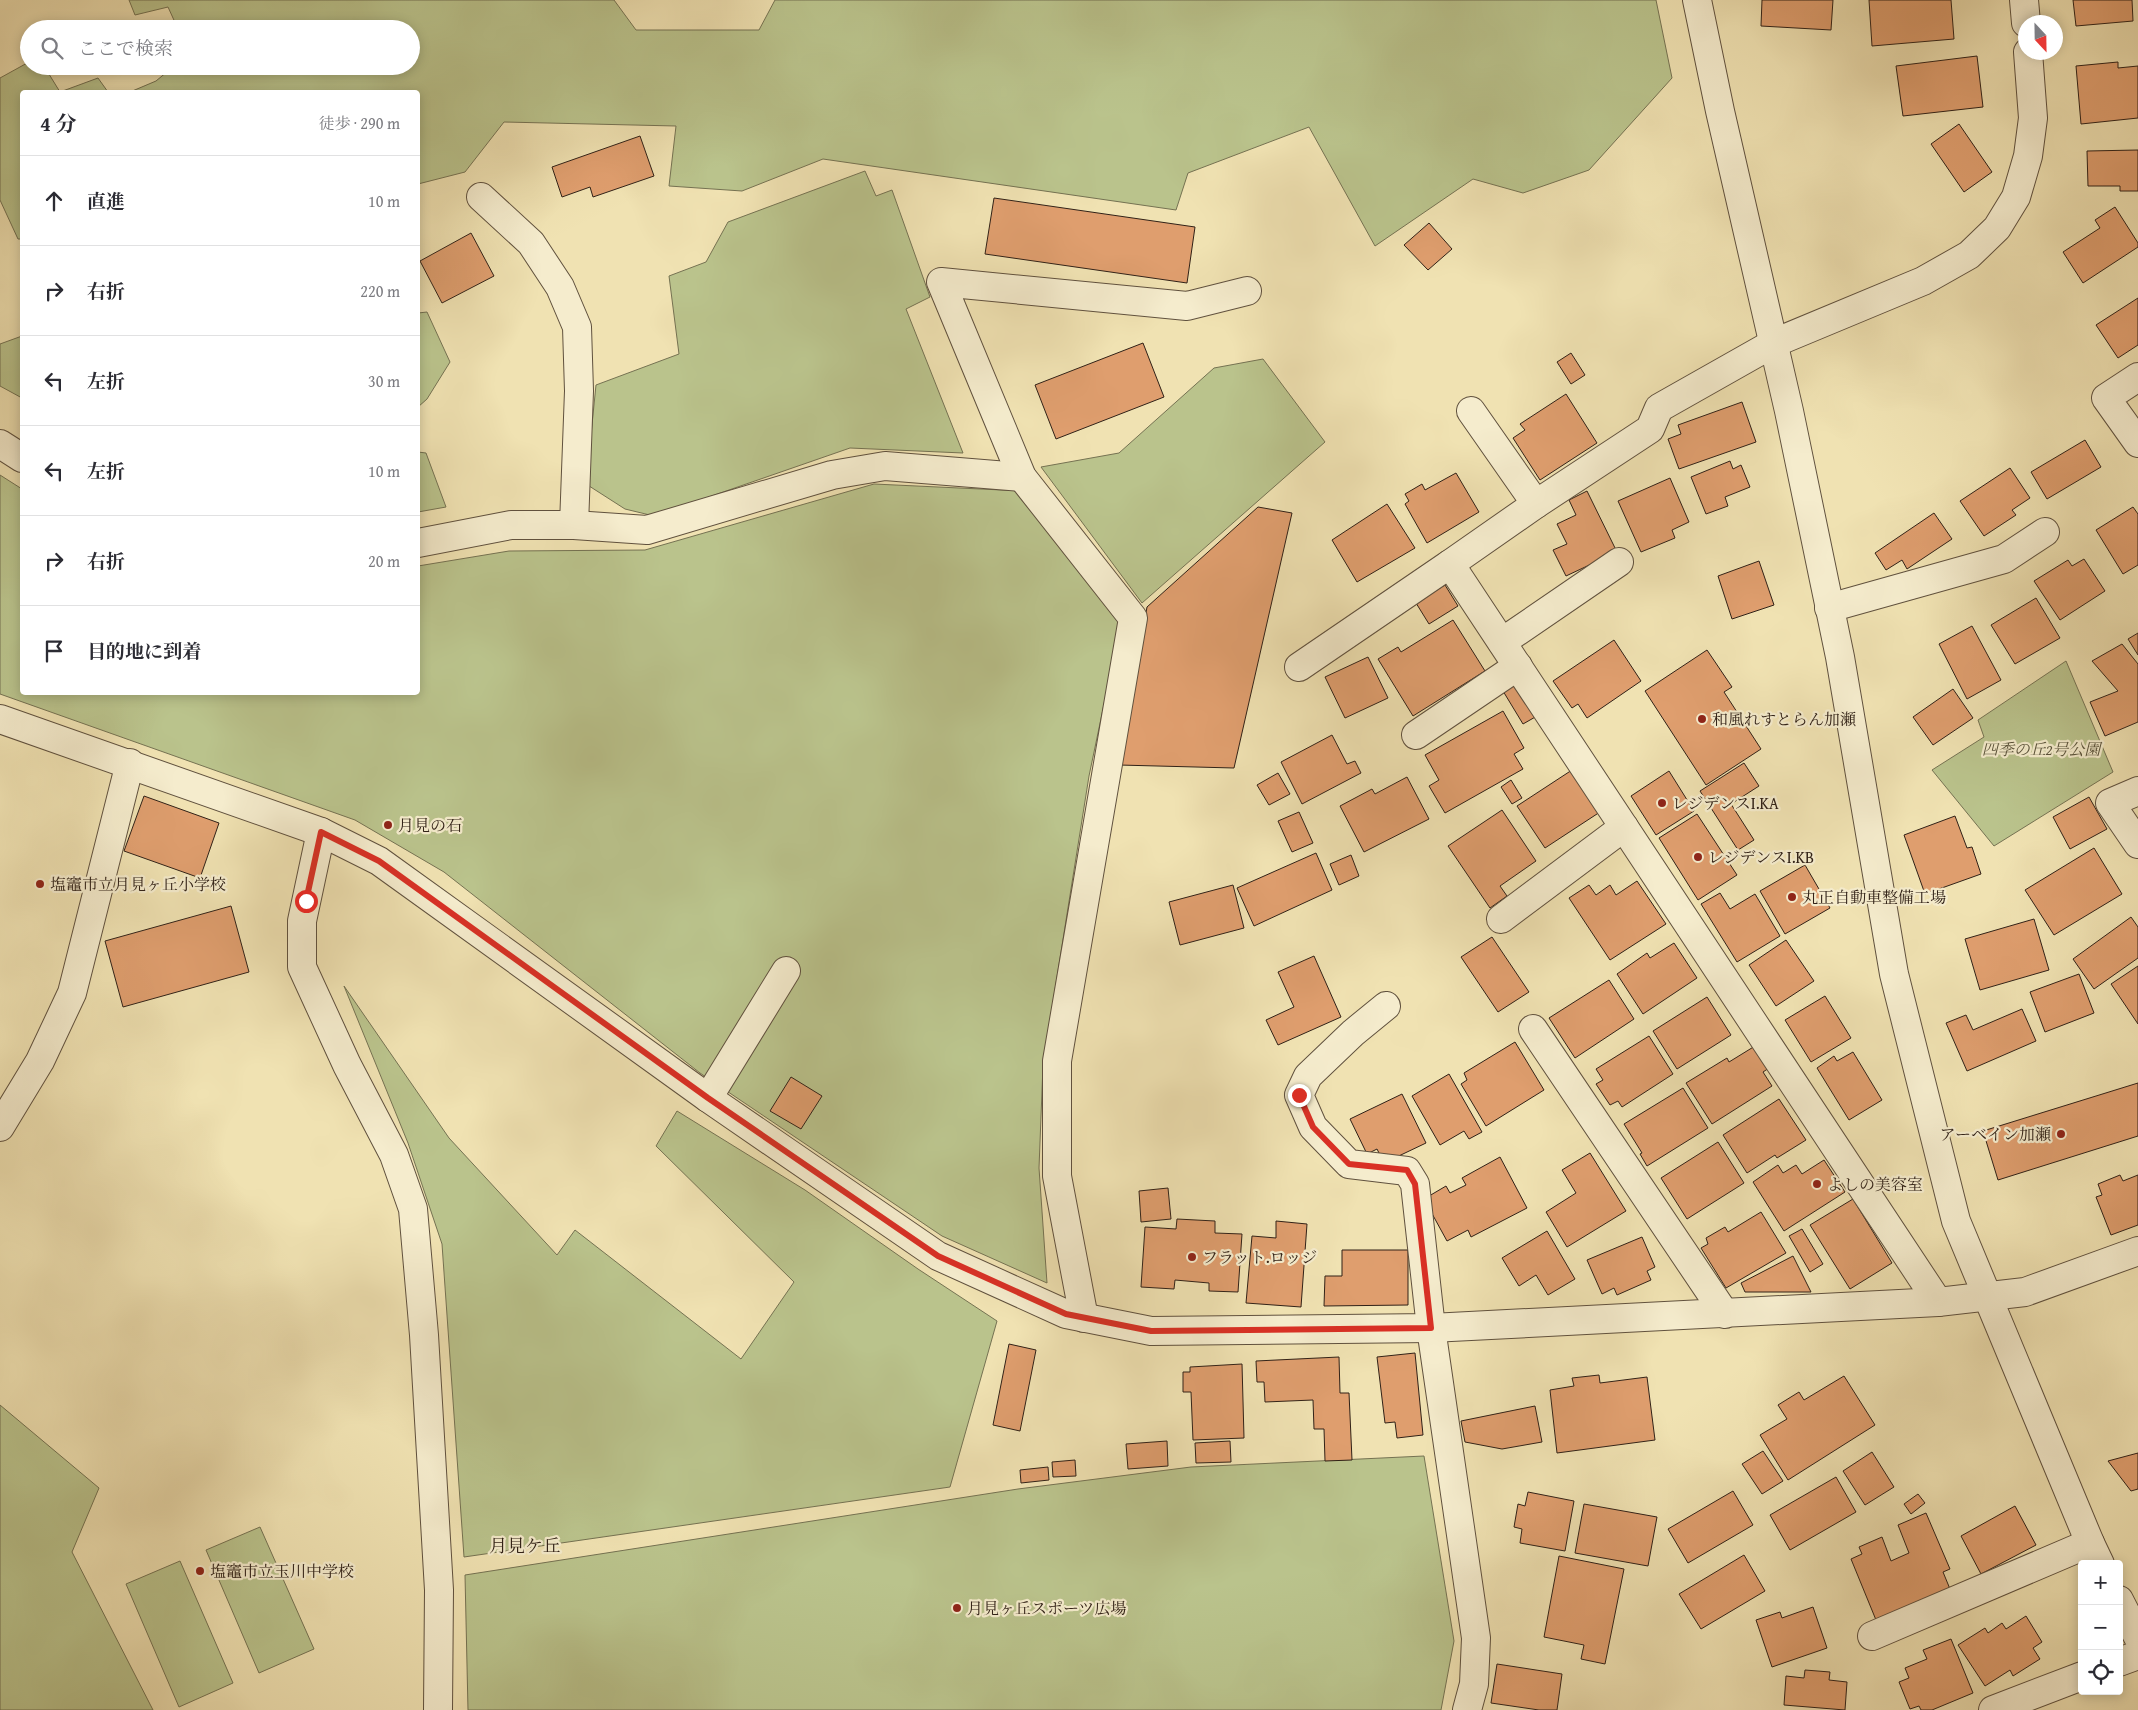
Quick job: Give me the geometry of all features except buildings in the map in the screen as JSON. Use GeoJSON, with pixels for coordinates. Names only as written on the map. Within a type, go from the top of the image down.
{"type":"FeatureCollection","features":[{"type":"Feature","properties":{"kind":"street"},"geometry":{"type":"LineString","coordinates":[[1698,0],[1720,111],[1774,343],[1830,608],[1894,974],[1956,1221],[1986,1297],[2095,1553],[1872,1636]]}},
{"type":"Feature","properties":{"kind":"street"},"geometry":{"type":"LineString","coordinates":[[2024,0],[2025,15]]}},
{"type":"Feature","properties":{"kind":"street"},"geometry":{"type":"LineString","coordinates":[[1299,667],[1536,504],[1650,429],[1659,408],[1774,343],[1923,281],[1969,255],[1997,228],[2016,197],[2028,156],[2033,118],[2029,60]]}},
{"type":"Feature","properties":{"kind":"street"},"geometry":{"type":"LineString","coordinates":[[481,197],[531,242],[560,287],[577,327],[579,391],[574,526]]}},
{"type":"Feature","properties":{"kind":"street"},"geometry":{"type":"LineString","coordinates":[[1084,1318],[1057,1176],[1057,1061],[1133,618],[1022,476],[941,282],[1187,306],[1248,291]]}},
{"type":"Feature","properties":{"kind":"street"},"geometry":{"type":"LineString","coordinates":[[2138,377],[2106,398],[2138,443]]}},
{"type":"Feature","properties":{"kind":"street"},"geometry":{"type":"LineString","coordinates":[[1471,411],[1536,504]]}},
{"type":"Feature","properties":{"kind":"street"},"geometry":{"type":"LineString","coordinates":[[0,444],[20,457]]}},
{"type":"Feature","properties":{"kind":"street"},"geometry":{"type":"LineString","coordinates":[[420,543],[511,525],[647,530],[832,475],[886,466],[1022,476]]}},
{"type":"Feature","properties":{"kind":"street"},"geometry":{"type":"LineString","coordinates":[[1830,608],[2004,559],[2045,532]]}},
{"type":"Feature","properties":{"kind":"street"},"geometry":{"type":"LineString","coordinates":[[1502,642],[1619,562]]}},
{"type":"Feature","properties":{"kind":"street"},"geometry":{"type":"LineString","coordinates":[[1450,564],[1938,1302]]}},
{"type":"Feature","properties":{"kind":"street"},"geometry":{"type":"LineString","coordinates":[[1416,735],[1518,666]]}},
{"type":"Feature","properties":{"kind":"street"},"geometry":{"type":"LineString","coordinates":[[0,719],[321,832],[379,861],[708,1098],[938,1256],[1066,1314],[1151,1331],[1431,1328],[1938,1302],[2025,1292],[2138,1251]]}},
{"type":"Feature","properties":{"kind":"street"},"geometry":{"type":"LineString","coordinates":[[0,1127],[40,1061],[72,993],[130,764]]}},
{"type":"Feature","properties":{"kind":"street"},"geometry":{"type":"LineString","coordinates":[[2138,792],[2110,803],[2138,844]]}},
{"type":"Feature","properties":{"kind":"street"},"geometry":{"type":"LineString","coordinates":[[1502,919],[1624,826]]}},
{"type":"Feature","properties":{"kind":"street"},"geometry":{"type":"LineString","coordinates":[[321,832],[302,921],[302,967],[347,1065],[394,1155],[413,1209],[424,1335],[439,1590],[438,1710]]}},
{"type":"Feature","properties":{"kind":"street"},"geometry":{"type":"LineString","coordinates":[[708,1098],[786,971]]}},
{"type":"Feature","properties":{"kind":"street"},"geometry":{"type":"LineString","coordinates":[[1386,1006],[1353,1033],[1308,1076],[1299,1095],[1313,1127],[1349,1164],[1407,1170],[1415,1184],[1431,1328],[1476,1638],[1474,1684],[1467,1710]]}},
{"type":"Feature","properties":{"kind":"street"},"geometry":{"type":"LineString","coordinates":[[1533,1029],[1725,1314]]}},
{"type":"Feature","properties":{"kind":"street"},"geometry":{"type":"LineString","coordinates":[[2122,1605],[2138,1637]]}},
{"type":"Feature","properties":{"kind":"street"},"geometry":{"type":"LineString","coordinates":[[2123,1661],[2138,1655]]}},
{"type":"Feature","properties":{"kind":"street"},"geometry":{"type":"LineString","coordinates":[[1993,1710],[2038,1701],[2078,1678]]}},
{"type":"Feature","properties":{"kind":"green space"},"geometry":{"type":"Polygon","coordinates":[[[129,0],[614,0],[636,30],[759,30],[775,0],[1656,0],[1672,78],[1589,170],[1523,193],[1473,179],[1375,246],[1309,127],[1188,173],[1176,210],[823,159],[742,191],[669,186],[676,126],[504,122],[465,172],[420,183],[420,90],[135,90],[156,81],[163,75],[420,75],[420,20],[174,20],[168,7],[135,15],[129,0]]]}},
{"type":"Feature","properties":{"kind":"green space"},"geometry":{"type":"Polygon","coordinates":[[[20,67],[20,75],[50,75],[59,90],[20,90],[20,239],[18,239],[0,200],[0,78],[20,67]]]}},
{"type":"Feature","properties":{"kind":"green space"},"geometry":{"type":"Polygon","coordinates":[[[98,78],[107,90],[65,90],[98,78]]]}},
{"type":"Feature","properties":{"kind":"green space"},"geometry":{"type":"Polygon","coordinates":[[[865,171],[876,196],[892,190],[930,297],[906,309],[963,453],[850,448],[654,516],[625,509],[586,484],[596,385],[679,354],[669,276],[706,262],[728,222],[865,171]]]}},
{"type":"Feature","properties":{"kind":"green space"},"geometry":{"type":"Polygon","coordinates":[[[427,312],[450,362],[427,399],[420,405],[420,313],[427,312]]]}},
{"type":"Feature","properties":{"kind":"green space"},"geometry":{"type":"Polygon","coordinates":[[[20,337],[20,397],[0,386],[0,344],[20,337]]]}},
{"type":"Feature","properties":{"kind":"green space"},"geometry":{"type":"Polygon","coordinates":[[[1263,359],[1325,442],[1142,603],[1041,467],[1119,453],[1214,368],[1263,359]]]}},
{"type":"Feature","properties":{"kind":"green space"},"geometry":{"type":"Polygon","coordinates":[[[420,452],[426,453],[446,507],[420,512],[420,452]]]}},
{"type":"Feature","properties":{"kind":"green space"},"geometry":{"type":"Polygon","coordinates":[[[0,475],[20,488],[20,695],[420,695],[420,566],[509,551],[645,550],[874,484],[1023,491],[1121,623],[1089,776],[1043,1065],[1039,1168],[1047,1283],[942,1236],[700,1073],[444,872],[355,820],[0,694],[0,475]]]}},
{"type":"Feature","properties":{"kind":"green space","name":"四季の丘2号公園"},"geometry":{"type":"Polygon","coordinates":[[[2066,661],[2113,772],[1994,846],[1932,770],[1984,737],[1978,720],[2066,661]]]}},
{"type":"Feature","properties":{"kind":"green space"},"geometry":{"type":"Polygon","coordinates":[[[344,986],[449,1138],[557,1255],[575,1230],[741,1359],[794,1282],[656,1146],[677,1111],[805,1190],[918,1269],[997,1321],[950,1487],[464,1557],[442,1244],[408,1143],[344,986]]]}},
{"type":"Feature","properties":{"kind":"green space"},"geometry":{"type":"Polygon","coordinates":[[[0,1405],[99,1488],[72,1552],[153,1710],[0,1710],[0,1405]]]}},
{"type":"Feature","properties":{"kind":"green space","name":"月見ヶ丘スポーツ広場"},"geometry":{"type":"Polygon","coordinates":[[[1424,1456],[1454,1641],[1441,1710],[468,1710],[465,1575],[1018,1489],[1191,1467],[1424,1456]]]}},
{"type":"Feature","properties":{"kind":"green space"},"geometry":{"type":"Polygon","coordinates":[[[260,1527],[314,1649],[259,1673],[206,1550],[260,1527]]]}},
{"type":"Feature","properties":{"kind":"green space"},"geometry":{"type":"Polygon","coordinates":[[[180,1561],[233,1683],[179,1707],[126,1584],[180,1561]]]}},
{"type":"Feature","properties":{"kind":"place","name":"和風れすとらん加瀬"},"geometry":{"type":"Point","coordinates":[1702,719]}},
{"type":"Feature","properties":{"kind":"place","name":"レジデンスI.KA"},"geometry":{"type":"Point","coordinates":[1662,803]}},
{"type":"Feature","properties":{"kind":"place","name":"月見の石"},"geometry":{"type":"Point","coordinates":[388,825]}},
{"type":"Feature","properties":{"kind":"place","name":"レジデンスI.KB"},"geometry":{"type":"Point","coordinates":[1698,857]}},
{"type":"Feature","properties":{"kind":"place","name":"塩竈市立月見ヶ丘小学校"},"geometry":{"type":"Point","coordinates":[40,884]}},
{"type":"Feature","properties":{"kind":"place","name":"丸正自動車整備工場"},"geometry":{"type":"Point","coordinates":[1792,897]}},
{"type":"Feature","properties":{"kind":"place","name":"アーベイン加瀬"},"geometry":{"type":"Point","coordinates":[2061,1134]}},
{"type":"Feature","properties":{"kind":"place","name":"よしの美容室"},"geometry":{"type":"Point","coordinates":[1817,1184]}},
{"type":"Feature","properties":{"kind":"place","name":"フラット.ロッジ"},"geometry":{"type":"Point","coordinates":[1192,1257]}},
{"type":"Feature","properties":{"kind":"place","name":"塩竈市立玉川中学校"},"geometry":{"type":"Point","coordinates":[200,1571]}},
{"type":"Feature","properties":{"kind":"place","name":"月見ヶ丘スポーツ広場"},"geometry":{"type":"Point","coordinates":[957,1608]}},
{"type":"Feature","properties":{"kind":"district","name":"月見ケ丘"},"geometry":{"type":"Point","coordinates":[525,1546]}},
{"type":"Feature","properties":{"kind":"route"},"geometry":{"type":"LineString","coordinates":[[306,901],[321,832],[379,861],[708,1098],[938,1256],[1066,1314],[1151,1331],[1431,1328],[1415,1184],[1407,1170],[1349,1164],[1313,1127],[1299,1095]]}}]}
